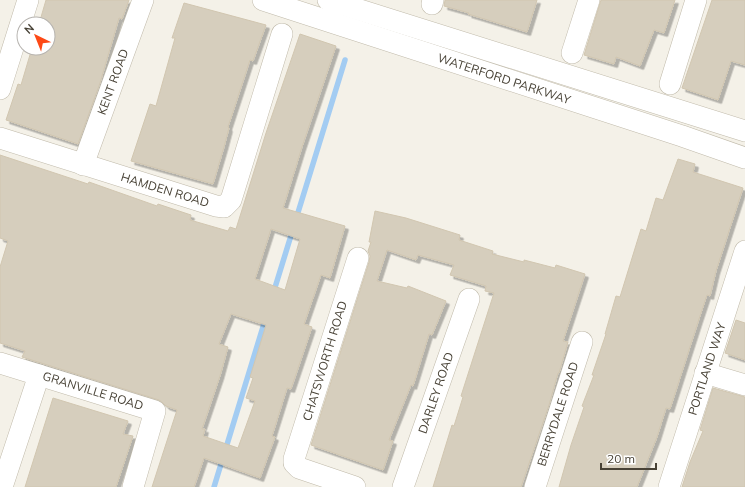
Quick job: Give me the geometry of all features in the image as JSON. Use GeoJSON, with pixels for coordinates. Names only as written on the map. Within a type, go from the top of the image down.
{"type":"FeatureCollection","features":[{"type":"Feature","properties":{"kind":"street"},"geometry":{"type":"LineString","coordinates":[[0,89],[28,0]]}},
{"type":"Feature","properties":{"kind":"street","name":"KENT ROAD"},"geometry":{"type":"LineString","coordinates":[[83,165],[143,0]]}},
{"type":"Feature","properties":{"kind":"street","name":"WATERFORD PARKWAY"},"geometry":{"type":"LineString","coordinates":[[263,0],[745,158]]}},
{"type":"Feature","properties":{"kind":"street","name":"WATERFORD PARKWAY"},"geometry":{"type":"LineString","coordinates":[[328,0],[745,131]]}},
{"type":"Feature","properties":{"kind":"street"},"geometry":{"type":"LineString","coordinates":[[572,53],[589,0]]}},
{"type":"Feature","properties":{"kind":"street"},"geometry":{"type":"LineString","coordinates":[[670,84],[696,0]]}},
{"type":"Feature","properties":{"kind":"street","name":"HAMDEN ROAD"},"geometry":{"type":"LineString","coordinates":[[0,138],[216,206],[224,207],[231,200],[282,34]]}},
{"type":"Feature","properties":{"kind":"street","name":"PORTLAND WAY"},"geometry":{"type":"LineString","coordinates":[[669,487],[745,251]]}},
{"type":"Feature","properties":{"kind":"street","name":"CHATSWORTH ROAD"},"geometry":{"type":"LineString","coordinates":[[355,487],[299,468],[294,464],[294,459],[358,258]]}},
{"type":"Feature","properties":{"kind":"street","name":"DARLEY ROAD"},"geometry":{"type":"LineString","coordinates":[[403,487],[469,299]]}},
{"type":"Feature","properties":{"kind":"street","name":"BERRYDALE ROAD"},"geometry":{"type":"LineString","coordinates":[[535,487],[582,342]]}},
{"type":"Feature","properties":{"kind":"street","name":"GRANVILLE ROAD"},"geometry":{"type":"LineString","coordinates":[[0,363],[155,411],[133,487]]}},
{"type":"Feature","properties":{"kind":"street"},"geometry":{"type":"LineString","coordinates":[[705,373],[745,385]]}},
{"type":"Feature","properties":{"kind":"street"},"geometry":{"type":"LineString","coordinates":[[2,487],[39,375]]}},
{"type":"Feature","properties":{"kind":"building"},"geometry":{"type":"Polygon","coordinates":[[[46,0],[129,0],[122,19],[119,18],[100,83],[78,144],[6,120],[18,84],[21,85],[30,56],[56,56],[56,16],[41,16],[46,0]]]}},
{"type":"Feature","properties":{"kind":"building"},"geometry":{"type":"Polygon","coordinates":[[[445,0],[537,0],[527,32],[444,6],[445,0]]]}},
{"type":"Feature","properties":{"kind":"building"},"geometry":{"type":"Polygon","coordinates":[[[601,0],[675,0],[664,33],[654,30],[640,66],[616,57],[614,64],[584,55],[601,0]]]}},
{"type":"Feature","properties":{"kind":"building"},"geometry":{"type":"Polygon","coordinates":[[[712,0],[745,0],[745,65],[731,61],[718,100],[682,88],[712,0]]]}},
{"type":"Feature","properties":{"kind":"building"},"geometry":{"type":"Polygon","coordinates":[[[184,3],[266,25],[253,61],[250,60],[228,127],[224,147],[213,184],[131,161],[150,104],[156,106],[175,38],[172,38],[184,3]]]}},
{"type":"Feature","properties":{"kind":"building"},"geometry":{"type":"Polygon","coordinates":[[[300,34],[336,46],[283,208],[345,226],[330,278],[321,275],[304,324],[312,327],[291,389],[287,388],[272,436],[275,437],[260,478],[204,458],[194,487],[152,487],[177,410],[166,406],[159,400],[22,357],[25,351],[0,343],[0,267],[8,241],[0,238],[0,155],[88,184],[89,182],[157,206],[158,204],[191,215],[190,220],[228,231],[230,227],[236,229],[266,133],[300,34]],[[271,229],[255,279],[285,290],[300,239],[271,229]],[[231,314],[219,344],[228,347],[202,429],[205,429],[203,436],[238,448],[255,401],[246,398],[253,378],[250,377],[266,325],[231,314]]]}},
{"type":"Feature","properties":{"kind":"building"},"geometry":{"type":"Polygon","coordinates":[[[678,159],[695,164],[693,172],[743,188],[716,271],[710,296],[707,295],[670,409],[666,408],[657,437],[637,487],[559,487],[584,407],[582,406],[594,375],[592,375],[606,334],[616,296],[620,297],[641,229],[646,231],[656,198],[663,200],[678,159]]]}},
{"type":"Feature","properties":{"kind":"building"},"geometry":{"type":"Polygon","coordinates":[[[375,211],[406,218],[460,235],[459,240],[493,251],[492,254],[555,268],[556,265],[585,274],[563,341],[568,342],[559,373],[521,487],[433,487],[452,425],[454,426],[463,397],[461,396],[494,293],[485,291],[486,286],[450,275],[454,265],[418,255],[416,260],[387,250],[377,281],[407,288],[408,286],[446,301],[432,335],[429,334],[413,386],[411,385],[389,440],[393,441],[383,470],[311,445],[369,262],[370,256],[368,251],[371,242],[369,242],[375,211]]]}},
{"type":"Feature","properties":{"kind":"building"},"geometry":{"type":"Polygon","coordinates":[[[736,320],[745,323],[745,360],[725,353],[736,320]]]}},
{"type":"Feature","properties":{"kind":"building"},"geometry":{"type":"Polygon","coordinates":[[[713,388],[745,397],[745,487],[682,487],[690,462],[703,431],[700,430],[713,388]]]}},
{"type":"Feature","properties":{"kind":"building"},"geometry":{"type":"Polygon","coordinates":[[[53,398],[128,421],[123,434],[133,436],[116,487],[25,487],[53,398]]]}},
{"type":"Feature","properties":{"kind":"waterway"},"geometry":{"type":"LineString","coordinates":[[296,219],[345,60]]}},
{"type":"Feature","properties":{"kind":"waterway"},"geometry":{"type":"LineString","coordinates":[[273,294],[293,229]]}},
{"type":"Feature","properties":{"kind":"waterway"},"geometry":{"type":"LineString","coordinates":[[214,487],[266,317]]}}]}
